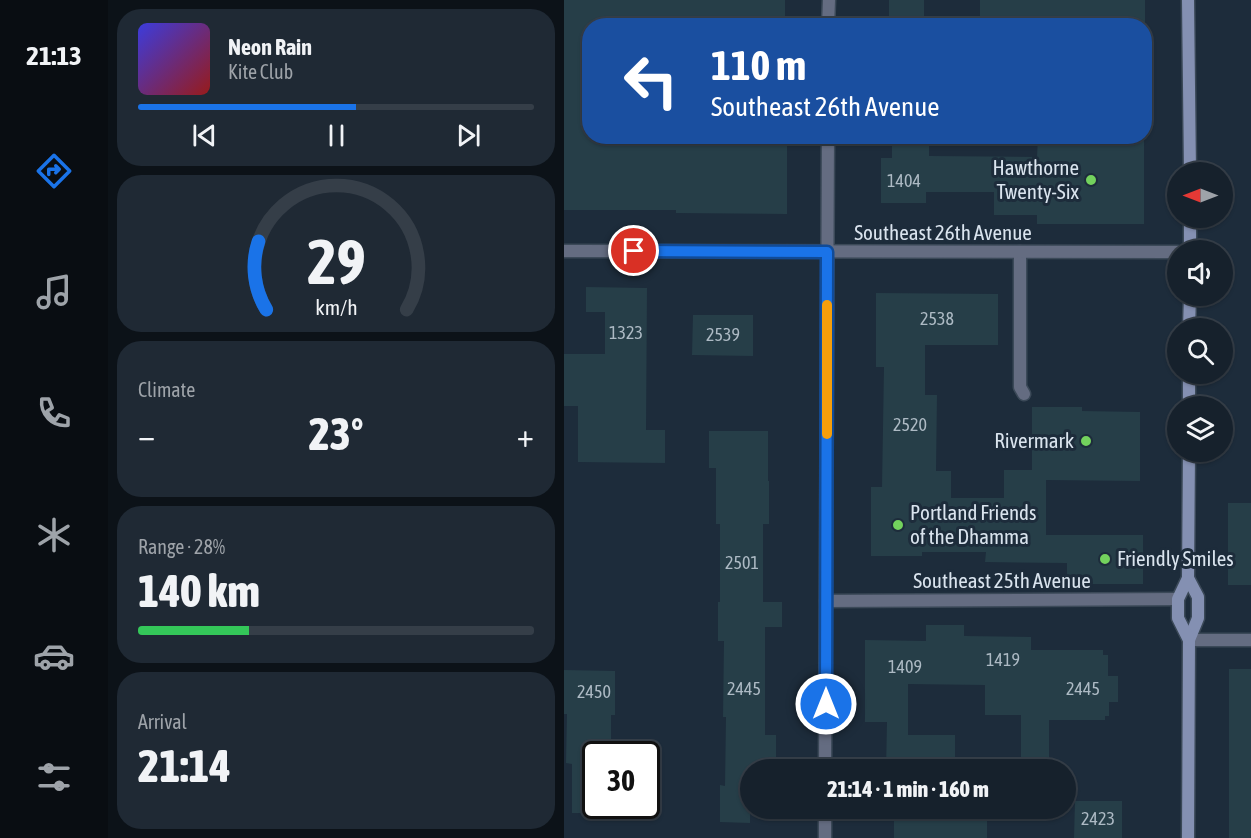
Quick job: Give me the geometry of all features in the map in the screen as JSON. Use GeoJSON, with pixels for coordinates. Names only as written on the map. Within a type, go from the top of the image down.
{"type":"FeatureCollection","features":[{"type":"Feature","properties":{"kind":"main road"},"geometry":{"type":"LineString","coordinates":[[1188,0],[1190,162]]}},
{"type":"Feature","properties":{"kind":"main road"},"geometry":{"type":"LineString","coordinates":[[1189,462],[1188,578],[1178,599],[1178,618],[1189,640]]}},
{"type":"Feature","properties":{"kind":"main road"},"geometry":{"type":"LineString","coordinates":[[1188,578],[1198,597],[1198,618],[1189,640],[1188,838]]}},
{"type":"Feature","properties":{"kind":"street"},"geometry":{"type":"LineString","coordinates":[[828,18],[829,0]]}},
{"type":"Feature","properties":{"kind":"street"},"geometry":{"type":"LineString","coordinates":[[825,759],[828,144]]}},
{"type":"Feature","properties":{"kind":"street","name":"Southeast 26th Avenue"},"geometry":{"type":"LineString","coordinates":[[564,251],[1167,252]]}},
{"type":"Feature","properties":{"kind":"street"},"geometry":{"type":"LineString","coordinates":[[1020,252],[1020,387],[1024,394]]}},
{"type":"Feature","properties":{"kind":"street","name":"Southeast 25th Avenue"},"geometry":{"type":"LineString","coordinates":[[826,601],[1178,599]]}},
{"type":"Feature","properties":{"kind":"street"},"geometry":{"type":"LineString","coordinates":[[1189,640],[1251,640]]}},
{"type":"Feature","properties":{"kind":"street"},"geometry":{"type":"LineString","coordinates":[[825,819],[825,838]]}},
{"type":"Feature","properties":{"kind":"building"},"geometry":{"type":"Polygon","coordinates":[[[564,0],[785,0],[785,18],[582,18],[582,144],[787,144],[787,214],[676,213],[676,210],[564,210],[564,0]]]}},
{"type":"Feature","properties":{"kind":"building"},"geometry":{"type":"Polygon","coordinates":[[[889,0],[924,0],[924,18],[889,18],[889,0]]]}},
{"type":"Feature","properties":{"kind":"building"},"geometry":{"type":"Polygon","coordinates":[[[980,0],[1145,0],[1145,18],[980,18],[980,0]]]}},
{"type":"Feature","properties":{"kind":"building"},"geometry":{"type":"Polygon","coordinates":[[[892,144],[929,144],[929,156],[1037,157],[1038,144],[1144,144],[1144,224],[1037,224],[1037,215],[994,215],[994,192],[926,192],[926,203],[881,203],[881,158],[892,158],[892,144]]]}},
{"type":"Feature","properties":{"kind":"building"},"geometry":{"type":"Polygon","coordinates":[[[586,287],[647,288],[646,430],[665,430],[665,463],[578,462],[578,406],[564,406],[564,354],[605,354],[605,312],[586,312],[586,287]]]}},
{"type":"Feature","properties":{"kind":"building"},"geometry":{"type":"Polygon","coordinates":[[[876,293],[998,294],[998,345],[925,345],[925,395],[937,395],[936,471],[951,471],[951,498],[1004,498],[1004,470],[1032,470],[1032,407],[1082,407],[1082,411],[1140,412],[1140,481],[1046,480],[1046,535],[1143,535],[1143,584],[1067,584],[1067,563],[985,562],[986,552],[922,552],[922,556],[871,556],[871,487],[882,487],[884,367],[876,367],[876,293]]]}},
{"type":"Feature","properties":{"kind":"building"},"geometry":{"type":"Polygon","coordinates":[[[693,315],[753,315],[753,356],[692,355],[693,315]]]}},
{"type":"Feature","properties":{"kind":"building"},"geometry":{"type":"Polygon","coordinates":[[[709,431],[768,431],[769,524],[763,524],[763,602],[782,602],[782,627],[765,627],[765,735],[776,735],[776,759],[740,759],[740,819],[750,819],[750,823],[720,822],[720,785],[725,786],[724,641],[718,641],[720,524],[716,524],[716,468],[709,468],[709,431]]]}},
{"type":"Feature","properties":{"kind":"building"},"geometry":{"type":"Polygon","coordinates":[[[1228,503],[1251,503],[1251,585],[1228,585],[1228,503]]]}},
{"type":"Feature","properties":{"kind":"building"},"geometry":{"type":"Polygon","coordinates":[[[926,625],[964,625],[964,636],[1031,637],[1031,650],[1103,650],[1103,655],[1108,655],[1108,676],[1118,676],[1118,702],[1109,702],[1109,716],[1105,716],[1105,720],[1049,720],[1049,759],[1021,759],[1021,715],[985,715],[985,685],[908,684],[908,735],[955,735],[955,759],[886,759],[887,722],[865,722],[865,640],[926,641],[926,625]]]}},
{"type":"Feature","properties":{"kind":"building"},"geometry":{"type":"Polygon","coordinates":[[[1229,669],[1251,669],[1251,838],[1229,838],[1229,669]]]}},
{"type":"Feature","properties":{"kind":"building"},"geometry":{"type":"Polygon","coordinates":[[[564,670],[615,671],[615,715],[611,715],[611,741],[582,741],[582,813],[572,813],[572,764],[566,763],[567,714],[564,714],[564,670]]]}},
{"type":"Feature","properties":{"kind":"building"},"geometry":{"type":"Polygon","coordinates":[[[1076,801],[1122,801],[1122,838],[1074,838],[1076,801]]]}},
{"type":"Feature","properties":{"kind":"building"},"geometry":{"type":"Polygon","coordinates":[[[894,819],[987,819],[987,838],[894,838],[894,819]]]}},
{"type":"Feature","properties":{"kind":"slow traffic"},"geometry":{"type":"LineString","coordinates":[[827,305],[827,434]]}},
{"type":"Feature","properties":{"kind":"place","name":"Hawthorne Twenty-Six"},"geometry":{"type":"Point","coordinates":[1091,180]}},
{"type":"Feature","properties":{"kind":"place","name":"Rivermark"},"geometry":{"type":"Point","coordinates":[1086,441]}},
{"type":"Feature","properties":{"kind":"place","name":"Portland Friends of the Dhamma"},"geometry":{"type":"Point","coordinates":[898,525]}},
{"type":"Feature","properties":{"kind":"place","name":"Friendly Smiles"},"geometry":{"type":"Point","coordinates":[1105,559]}},
{"type":"Feature","properties":{"kind":"route"},"geometry":{"type":"LineString","coordinates":[[634,251],[827,252],[826,704]]}}]}
